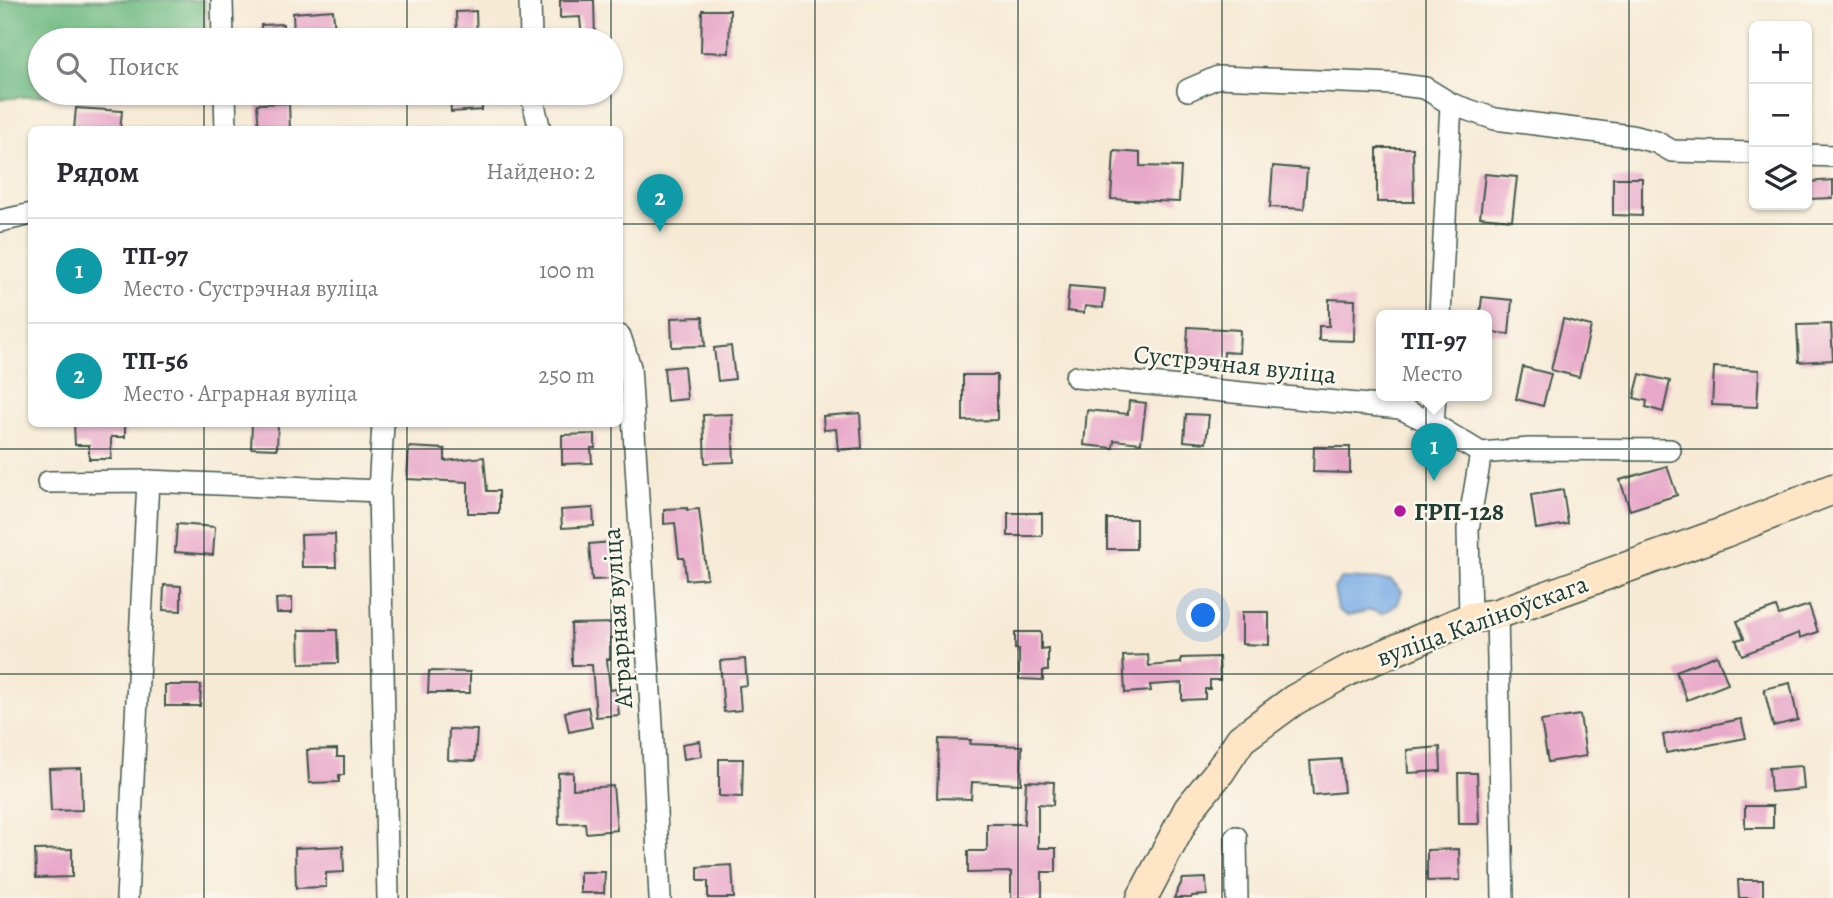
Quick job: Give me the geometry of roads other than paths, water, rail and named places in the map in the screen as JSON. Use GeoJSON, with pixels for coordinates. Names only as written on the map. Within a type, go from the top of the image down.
{"type":"FeatureCollection","features":[{"type":"Feature","properties":{"kind":"main road","name":"вуліца Каліноўскага"},"geometry":{"type":"LineString","coordinates":[[1142,898],[1189,809],[1220,771],[1241,739],[1294,700],[1349,670],[1483,616],[1725,532],[1833,489]]}},
{"type":"Feature","properties":{"kind":"street"},"geometry":{"type":"LineString","coordinates":[[222,0],[223,28]]}},
{"type":"Feature","properties":{"kind":"street"},"geometry":{"type":"LineString","coordinates":[[530,0],[531,28]]}},
{"type":"Feature","properties":{"kind":"street"},"geometry":{"type":"LineString","coordinates":[[1188,90],[1218,77],[1394,84],[1425,88],[1451,104],[1494,119],[1630,136],[1656,142],[1672,151],[1749,153]]}},
{"type":"Feature","properties":{"kind":"street"},"geometry":{"type":"LineString","coordinates":[[1440,310],[1451,104]]}},
{"type":"Feature","properties":{"kind":"street"},"geometry":{"type":"LineString","coordinates":[[225,105],[226,126]]}},
{"type":"Feature","properties":{"kind":"street"},"geometry":{"type":"LineString","coordinates":[[534,105],[539,126]]}},
{"type":"Feature","properties":{"kind":"street"},"geometry":{"type":"LineString","coordinates":[[1812,155],[1833,156]]}},
{"type":"Feature","properties":{"kind":"street"},"geometry":{"type":"LineString","coordinates":[[0,221],[28,215]]}},
{"type":"Feature","properties":{"kind":"street","name":"Аграрная вуліца"},"geometry":{"type":"LineString","coordinates":[[623,345],[630,367],[660,898]]}},
{"type":"Feature","properties":{"kind":"street","name":"Сустрэчная вуліца"},"geometry":{"type":"LineString","coordinates":[[1076,377],[1401,408],[1481,453]]}},
{"type":"Feature","properties":{"kind":"street"},"geometry":{"type":"LineString","coordinates":[[1433,424],[1435,401]]}},
{"type":"Feature","properties":{"kind":"street"},"geometry":{"type":"LineString","coordinates":[[383,427],[379,491],[388,898]]}},
{"type":"Feature","properties":{"kind":"street"},"geometry":{"type":"LineString","coordinates":[[1503,898],[1483,616],[1468,529],[1481,453],[1529,449],[1670,450]]}},
{"type":"Feature","properties":{"kind":"street"},"geometry":{"type":"LineString","coordinates":[[48,482],[148,481],[379,491]]}},
{"type":"Feature","properties":{"kind":"street"},"geometry":{"type":"LineString","coordinates":[[127,898],[148,481]]}},
{"type":"Feature","properties":{"kind":"street"},"geometry":{"type":"LineString","coordinates":[[1236,837],[1237,898]]}},
{"type":"Feature","properties":{"kind":"water"},"geometry":{"type":"Polygon","coordinates":[[[1341,578],[1391,580],[1402,591],[1398,604],[1382,614],[1371,610],[1347,616],[1338,610],[1334,588],[1341,578]]]}},
{"type":"Feature","properties":{"kind":"place","name":"ТП-56"},"geometry":{"type":"Point","coordinates":[660,232]}},
{"type":"Feature","properties":{"kind":"place","name":"ТП-97"},"geometry":{"type":"Point","coordinates":[1434,481]}},
{"type":"Feature","properties":{"kind":"place","name":"ГРП-128"},"geometry":{"type":"Point","coordinates":[1400,511]}}]}
